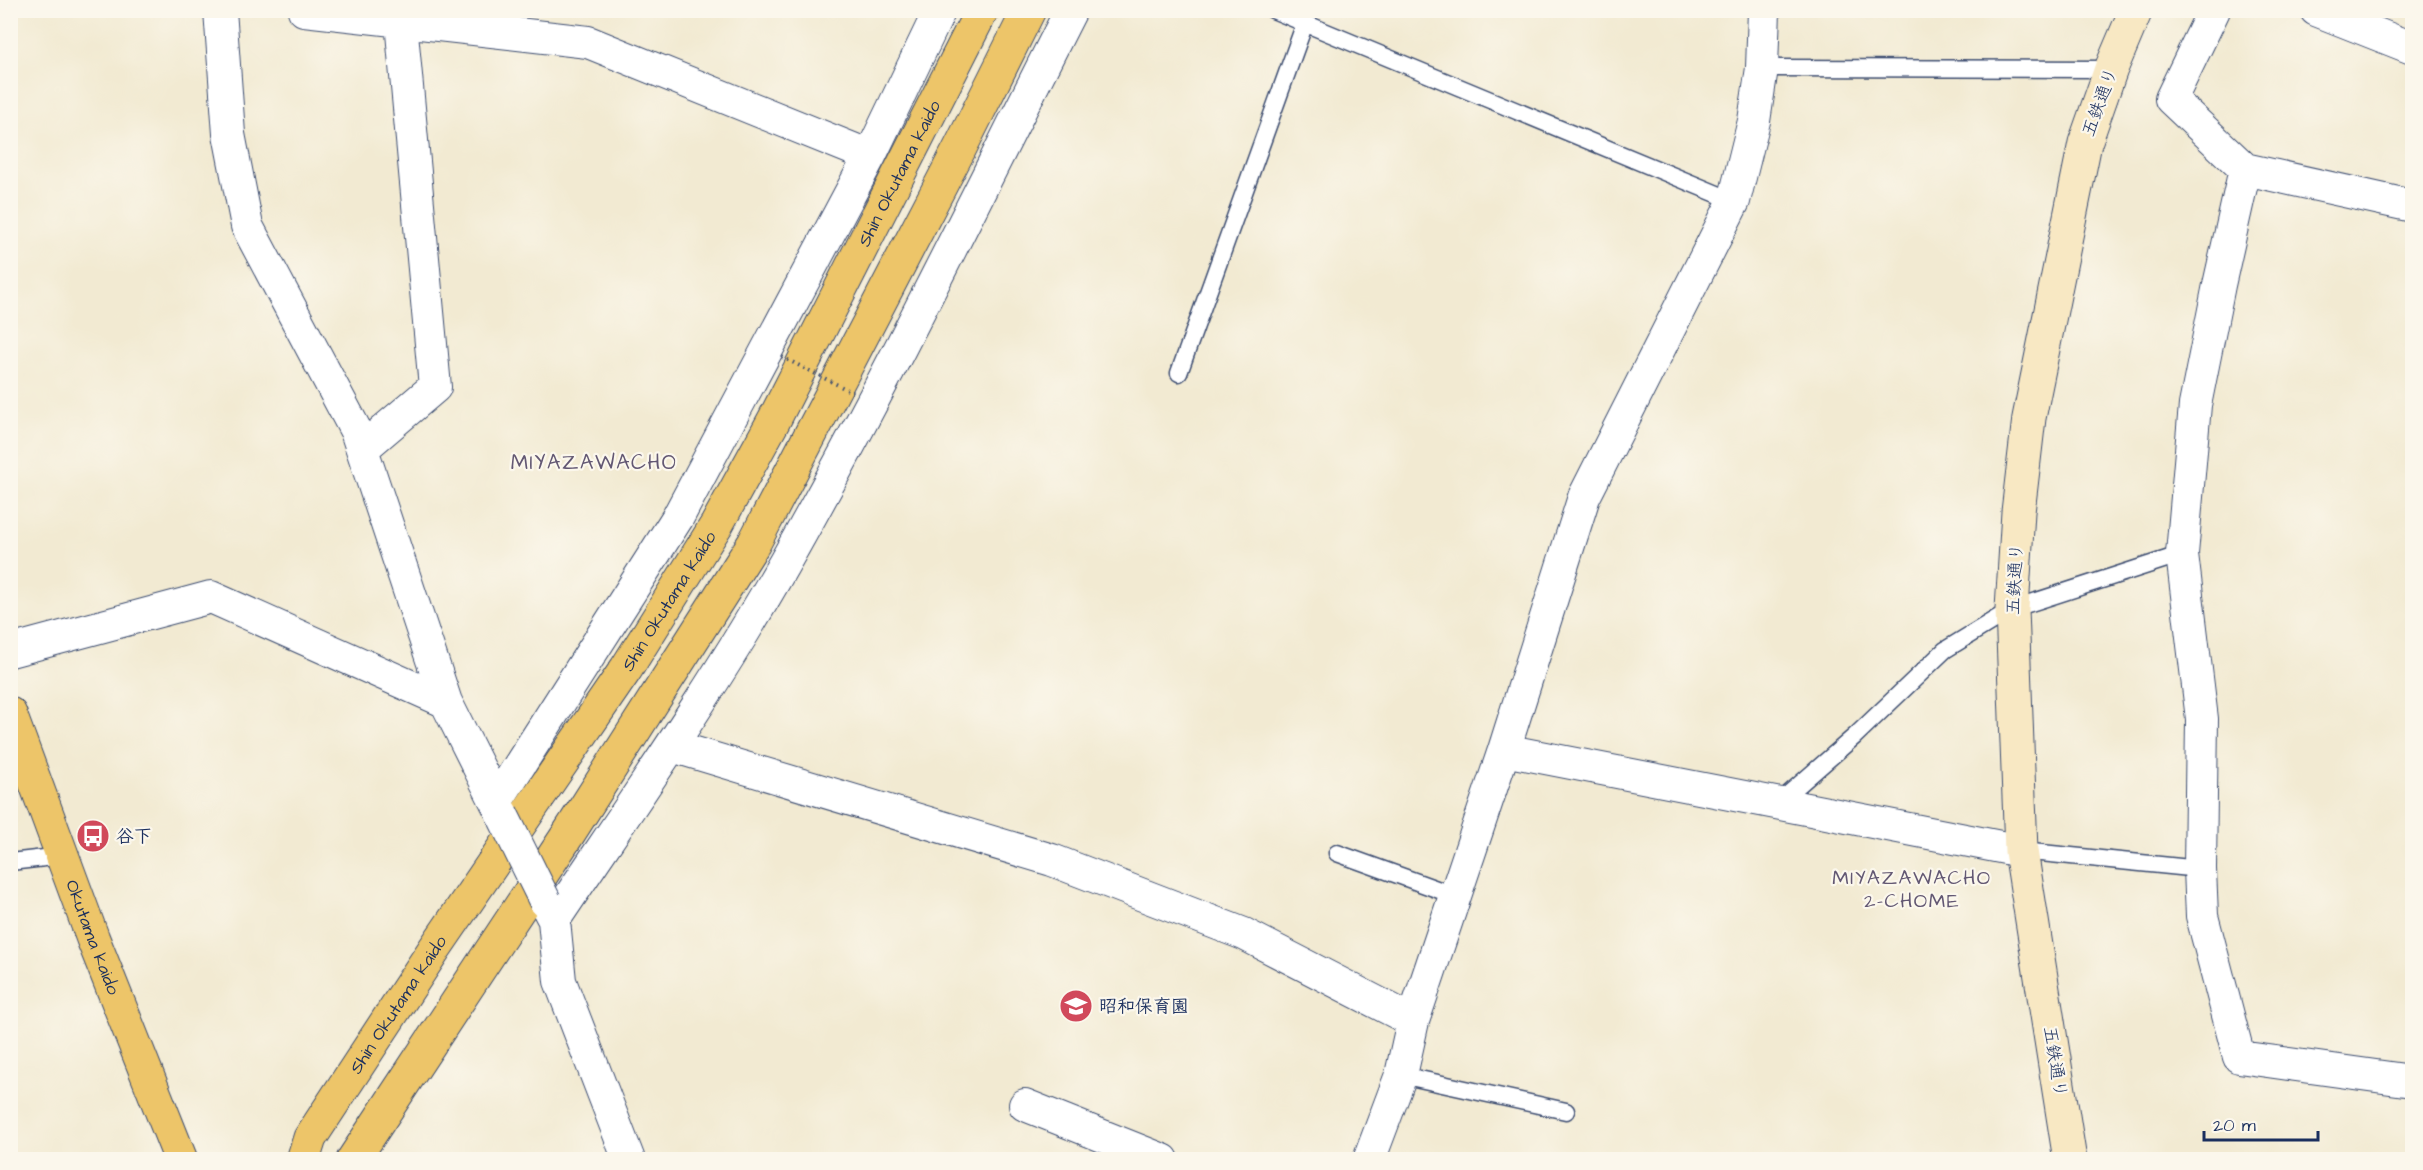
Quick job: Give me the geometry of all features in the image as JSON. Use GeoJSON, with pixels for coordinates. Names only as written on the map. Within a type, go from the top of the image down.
{"type":"FeatureCollection","features":[{"type":"Feature","properties":{"kind":"main road","name":"Shin Okutama kaido"},"geometry":{"type":"LineString","coordinates":[[303,1160],[310,1138],[435,948],[626,669],[717,524],[774,420],[982,10]]}},
{"type":"Feature","properties":{"kind":"main road"},"geometry":{"type":"LineString","coordinates":[[354,1160],[569,834],[754,543],[955,158],[1029,10]]}},
{"type":"Feature","properties":{"kind":"main road","name":"Okutama kaido"},"geometry":{"type":"LineString","coordinates":[[10,714],[93,939],[181,1160]]}},
{"type":"Feature","properties":{"kind":"street"},"geometry":{"type":"LineString","coordinates":[[220,10],[229,134],[247,226],[356,431],[446,702],[549,911],[560,981],[628,1160]]}},
{"type":"Feature","properties":{"kind":"street"},"geometry":{"type":"LineString","coordinates":[[304,10],[588,42],[870,156]]}},
{"type":"Feature","properties":{"kind":"street"},"geometry":{"type":"LineString","coordinates":[[499,808],[678,517],[870,156],[940,10]]}},
{"type":"Feature","properties":{"kind":"street"},"geometry":{"type":"LineString","coordinates":[[549,911],[672,746],[733,650],[830,480],[1071,10]]}},
{"type":"Feature","properties":{"kind":"street"},"geometry":{"type":"LineString","coordinates":[[1369,1160],[1401,1076],[1413,1021],[1504,750],[1584,497],[1734,201],[1754,121],[1762,68],[1764,10]]}},
{"type":"Feature","properties":{"kind":"street","name":"五鉄通り"},"geometry":{"type":"LineString","coordinates":[[2070,1160],[2020,851],[2012,609],[2018,512],[2029,418],[2085,143],[2111,69],[2136,10]]}},
{"type":"Feature","properties":{"kind":"street"},"geometry":{"type":"LineString","coordinates":[[2214,10],[2171,99],[2246,170],[2412,206]]}},
{"type":"Feature","properties":{"kind":"street"},"geometry":{"type":"LineString","coordinates":[[2316,10],[2412,48]]}},
{"type":"Feature","properties":{"kind":"street"},"geometry":{"type":"LineString","coordinates":[[362,449],[435,387],[401,22]]}},
{"type":"Feature","properties":{"kind":"street"},"geometry":{"type":"LineString","coordinates":[[2246,170],[2219,285],[2195,405],[2182,554],[2202,718],[2199,869],[2202,916],[2239,1057],[2412,1081]]}},
{"type":"Feature","properties":{"kind":"street"},"geometry":{"type":"LineString","coordinates":[[10,651],[212,597],[446,702]]}},
{"type":"Feature","properties":{"kind":"street"},"geometry":{"type":"LineString","coordinates":[[672,746],[1052,860],[1244,934],[1413,1021]]}},
{"type":"Feature","properties":{"kind":"street"},"geometry":{"type":"LineString","coordinates":[[1504,750],[2020,851]]}},
{"type":"Feature","properties":{"kind":"street"},"geometry":{"type":"LineString","coordinates":[[1025,1105],[1163,1160]]}},
{"type":"Feature","properties":{"kind":"lane"},"geometry":{"type":"LineString","coordinates":[[1273,10],[1734,201]]}},
{"type":"Feature","properties":{"kind":"lane"},"geometry":{"type":"LineString","coordinates":[[1179,373],[1305,23]]}},
{"type":"Feature","properties":{"kind":"lane"},"geometry":{"type":"LineString","coordinates":[[1762,68],[2111,69]]}},
{"type":"Feature","properties":{"kind":"lane"},"geometry":{"type":"LineString","coordinates":[[1777,804],[1855,736],[1945,650],[2012,609],[2182,554]]}},
{"type":"Feature","properties":{"kind":"lane"},"geometry":{"type":"LineString","coordinates":[[2020,851],[2199,869]]}},
{"type":"Feature","properties":{"kind":"lane"},"geometry":{"type":"LineString","coordinates":[[1337,853],[1456,896]]}},
{"type":"Feature","properties":{"kind":"lane"},"geometry":{"type":"LineString","coordinates":[[10,862],[62,856]]}},
{"type":"Feature","properties":{"kind":"lane"},"geometry":{"type":"LineString","coordinates":[[1401,1076],[1566,1111]]}},
{"type":"Feature","properties":{"kind":"path"},"geometry":{"type":"LineString","coordinates":[[782,357],[854,393]]}},
{"type":"Feature","properties":{"kind":"place","name":"谷下"},"geometry":{"type":"Point","coordinates":[93,836]}},
{"type":"Feature","properties":{"kind":"place","name":"昭和保育園"},"geometry":{"type":"Point","coordinates":[1076,1006]}},
{"type":"Feature","properties":{"kind":"district","name":"MIYAZAWACHO"},"geometry":{"type":"Point","coordinates":[594,462]}},
{"type":"Feature","properties":{"kind":"district","name":"MIYAZAWACHO 2-CHOME"},"geometry":{"type":"Point","coordinates":[1912,890]}}]}
